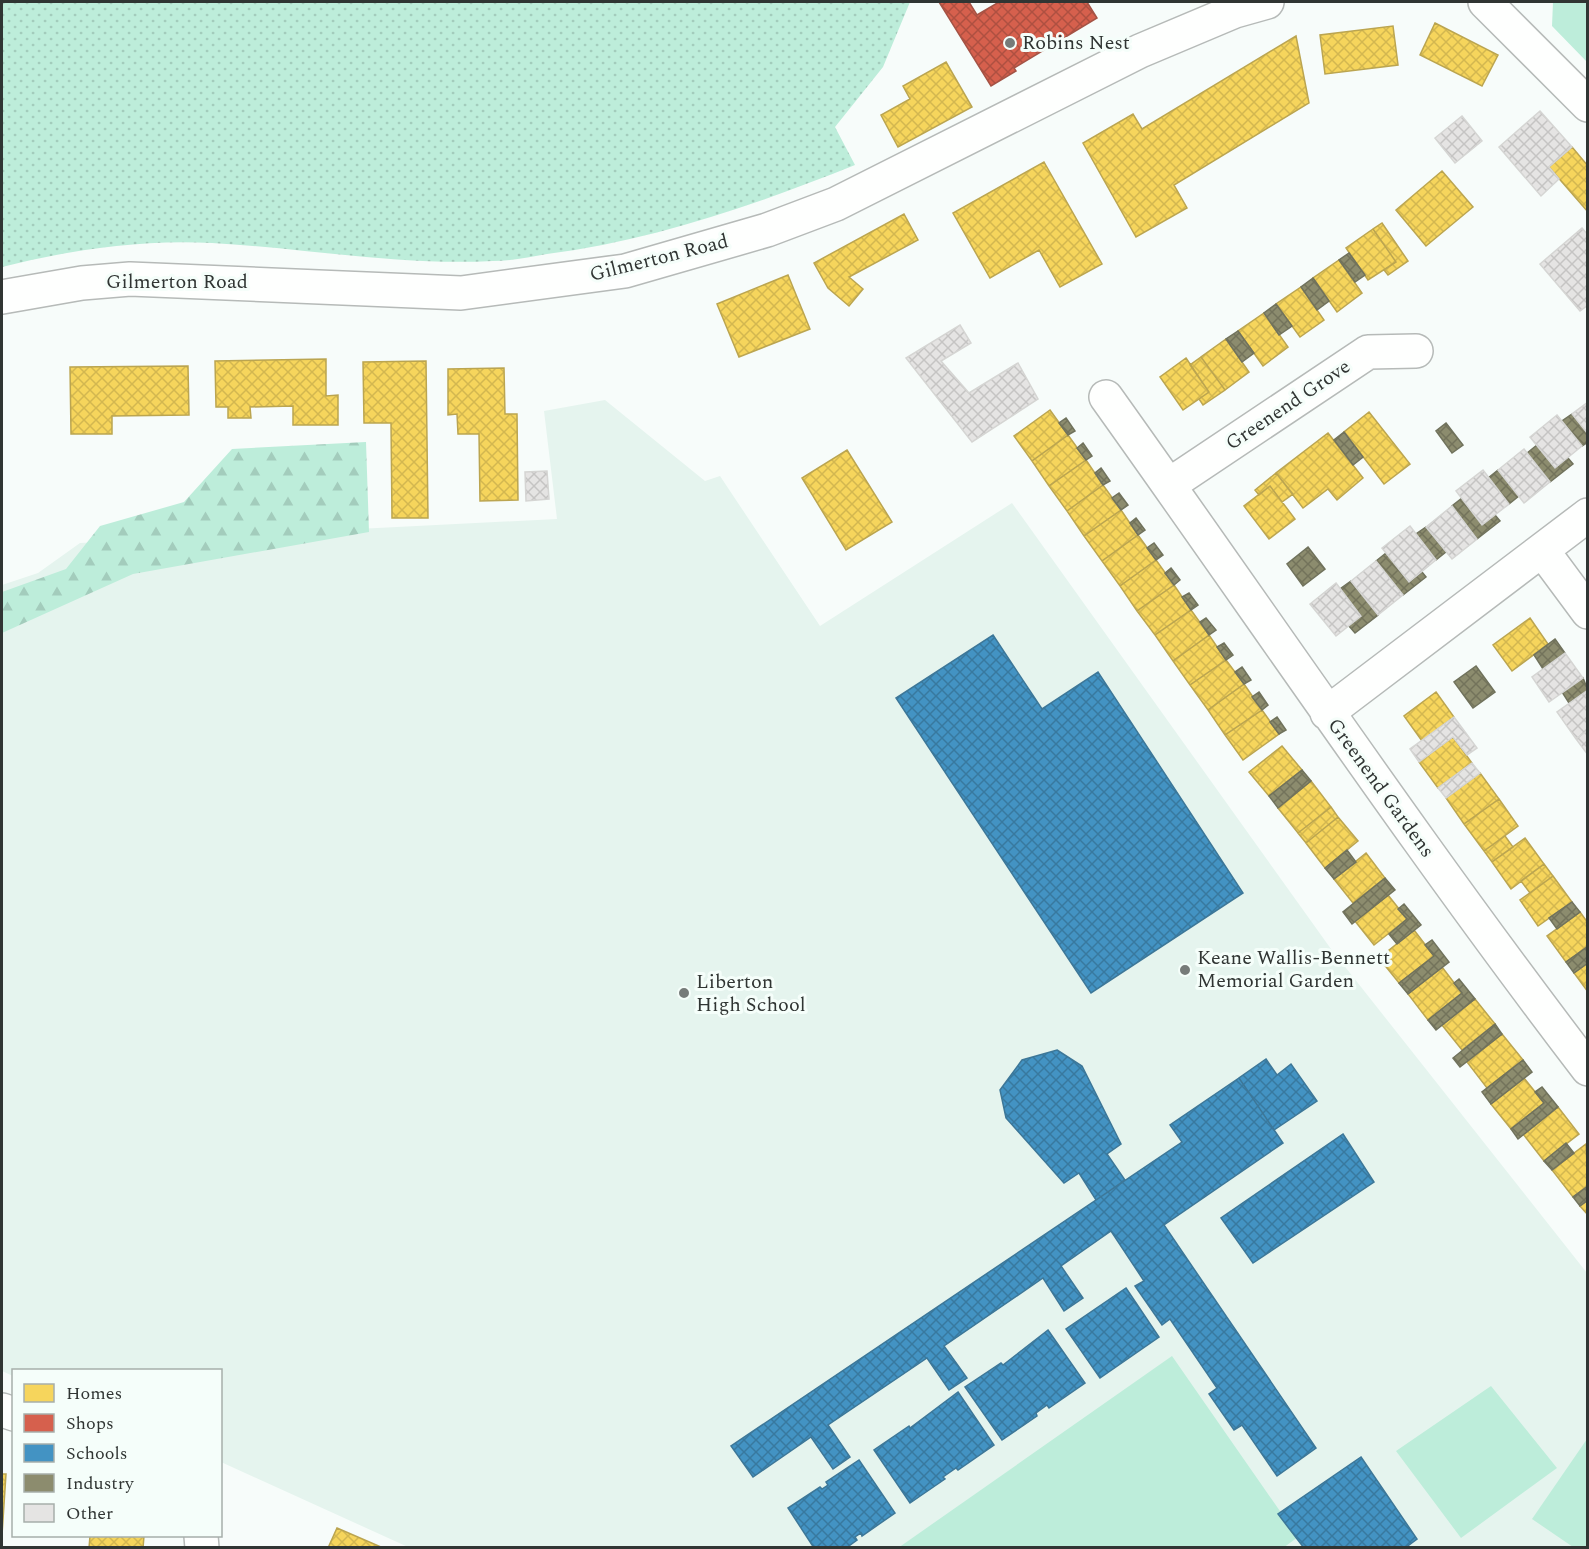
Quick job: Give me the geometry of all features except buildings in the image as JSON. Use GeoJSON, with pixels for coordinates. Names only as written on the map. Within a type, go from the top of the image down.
{"type":"FeatureCollection","features":[{"type":"Feature","properties":{"kind":"street","name":"Gilmerton Road"},"geometry":{"type":"LineString","coordinates":[[2,297],[82,283],[130,279],[461,293],[625,271],[766,230],[836,204],[1140,51],[1235,11],[1267,2]]}},
{"type":"Feature","properties":{"kind":"street"},"geometry":{"type":"LineString","coordinates":[[1485,2],[1587,105]]}},
{"type":"Feature","properties":{"kind":"street","name":"Greenend Grove"},"geometry":{"type":"LineString","coordinates":[[1169,485],[1368,352],[1416,351]]}},
{"type":"Feature","properties":{"kind":"street"},"geometry":{"type":"LineString","coordinates":[[1106,397],[1327,713]]}},
{"type":"Feature","properties":{"kind":"street","name":"Greenend Gardens"},"geometry":{"type":"LineString","coordinates":[[1587,515],[1327,713],[1518,978],[1587,1069]]}},
{"type":"Feature","properties":{"kind":"street"},"geometry":{"type":"LineString","coordinates":[[1542,550],[1587,612]]}},
{"type":"Feature","properties":{"kind":"shaded area","name":"Liberton High School"},"geometry":{"type":"Polygon","coordinates":[[[605,400],[705,481],[720,476],[820,626],[1012,503],[1331,949],[1587,1273],[1587,1547],[408,1547],[222,1462],[222,1369],[12,1369],[12,1376],[2,1371],[2,585],[38,573],[80,543],[557,519],[544,411],[605,400]]]}},
{"type":"Feature","properties":{"kind":"green space"},"geometry":{"type":"Polygon","coordinates":[[[2,2],[910,2],[883,67],[835,127],[855,165],[780,194],[704,219],[626,240],[500,261],[423,261],[247,245],[186,242],[106,247],[2,267],[2,2]]]}},
{"type":"Feature","properties":{"kind":"green space"},"geometry":{"type":"Polygon","coordinates":[[[1553,2],[1587,2],[1587,62],[1552,26],[1553,2]]]}},
{"type":"Feature","properties":{"kind":"green space"},"geometry":{"type":"Polygon","coordinates":[[[366,442],[369,532],[133,574],[2,633],[2,592],[66,569],[100,526],[184,502],[232,449],[366,442]]]}},
{"type":"Feature","properties":{"kind":"green space"},"geometry":{"type":"Polygon","coordinates":[[[1172,1356],[1298,1537],[1283,1548],[898,1548],[1172,1356]]]}},
{"type":"Feature","properties":{"kind":"green space"},"geometry":{"type":"Polygon","coordinates":[[[1491,1386],[1557,1468],[1461,1538],[1396,1451],[1491,1386]]]}},
{"type":"Feature","properties":{"kind":"green space"},"geometry":{"type":"Polygon","coordinates":[[[1587,1439],[1587,1547],[1573,1547],[1532,1519],[1587,1439]]]}},
{"type":"Feature","properties":{"kind":"place","name":"Robins Nest"},"geometry":{"type":"Point","coordinates":[1010,43]}},
{"type":"Feature","properties":{"kind":"place","name":"Keane Wallis-Bennett Memorial Garden"},"geometry":{"type":"Point","coordinates":[1185,970]}},
{"type":"Feature","properties":{"kind":"place","name":"Liberton High School"},"geometry":{"type":"Point","coordinates":[684,993]}}]}
